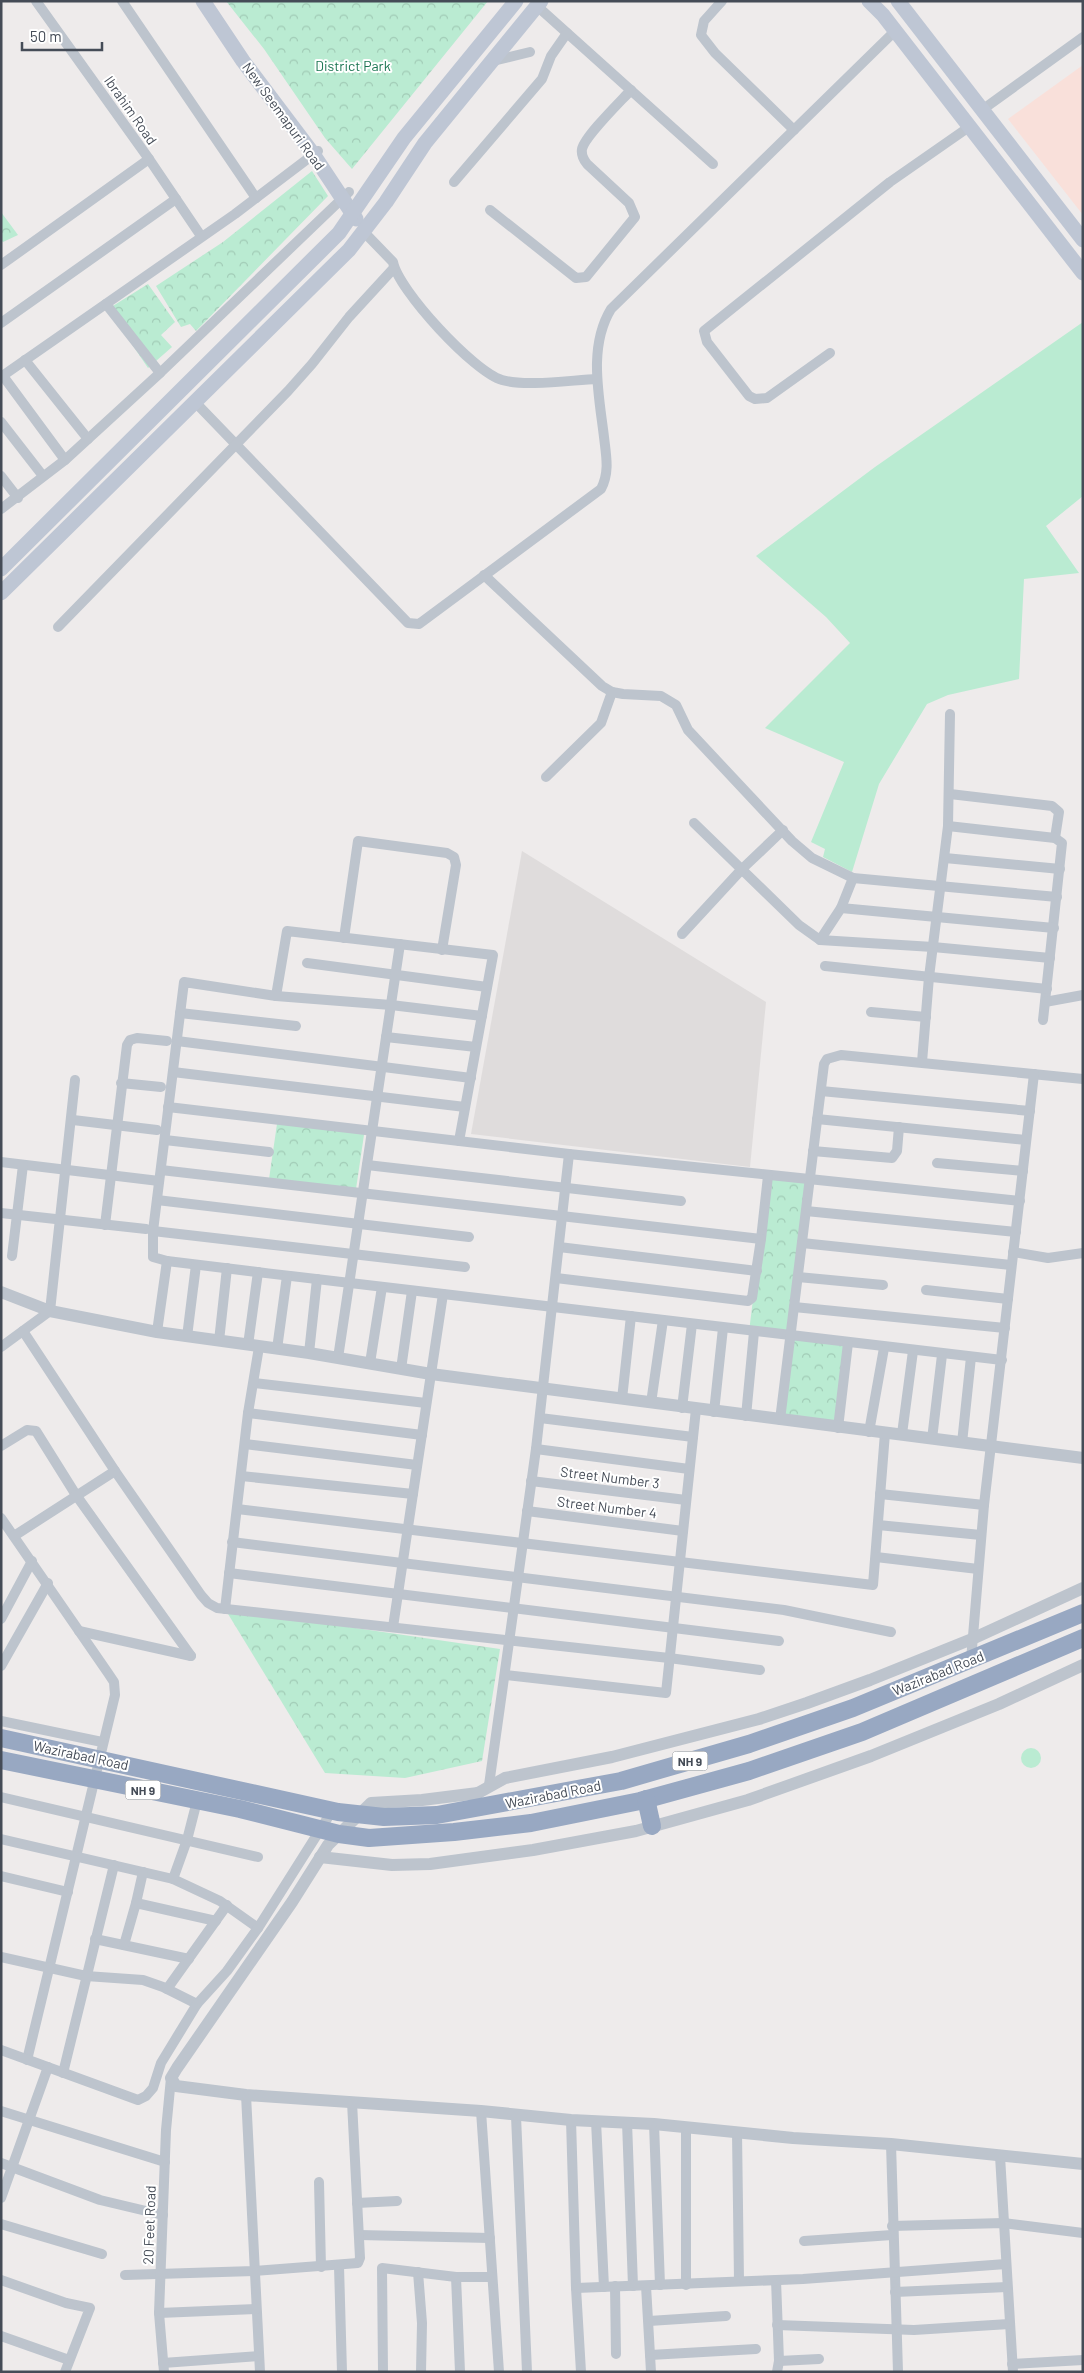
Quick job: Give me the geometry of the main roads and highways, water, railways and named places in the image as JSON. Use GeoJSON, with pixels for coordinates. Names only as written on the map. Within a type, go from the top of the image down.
{"type":"FeatureCollection","features":[{"type":"Feature","properties":{"kind":"highway","name":"Wazirabad Road"},"geometry":{"type":"LineString","coordinates":[[1,1738],[332,1811],[360,1816],[420,1816],[470,1804],[621,1781],[749,1744],[854,1708],[1083,1612]]}},
{"type":"Feature","properties":{"kind":"highway","name":"Wazirabad Road"},"geometry":{"type":"LineString","coordinates":[[1,1760],[94,1781],[197,1801],[339,1834],[370,1838],[462,1831],[531,1823],[646,1799],[749,1771],[862,1732],[1083,1638]]}},
{"type":"Feature","properties":{"kind":"highway"},"geometry":{"type":"LineString","coordinates":[[646,1799],[652,1826]]}},
{"type":"Feature","properties":{"kind":"highway"},"geometry":{"type":"LineString","coordinates":[[462,1831],[470,1804]]}},
{"type":"Feature","properties":{"kind":"main road","name":"New Seemapuri Road"},"geometry":{"type":"LineString","coordinates":[[203,1],[243,61],[316,153]]}},
{"type":"Feature","properties":{"kind":"main road","name":"New Seemapuri Road"},"geometry":{"type":"LineString","coordinates":[[214,1],[367,227]]}},
{"type":"Feature","properties":{"kind":"main road"},"geometry":{"type":"LineString","coordinates":[[1,569],[339,233],[404,138],[516,1]]}},
{"type":"Feature","properties":{"kind":"main road"},"geometry":{"type":"LineString","coordinates":[[868,1],[896,31],[1083,273]]}},
{"type":"Feature","properties":{"kind":"main road"},"geometry":{"type":"LineString","coordinates":[[898,1],[1083,240]]}},
{"type":"Feature","properties":{"kind":"main road"},"geometry":{"type":"LineString","coordinates":[[1,593],[349,250],[425,143],[539,4]]}},
{"type":"Feature","properties":{"kind":"park label","name":"District Park"},"geometry":{"type":"Point","coordinates":[353,65]}}]}
